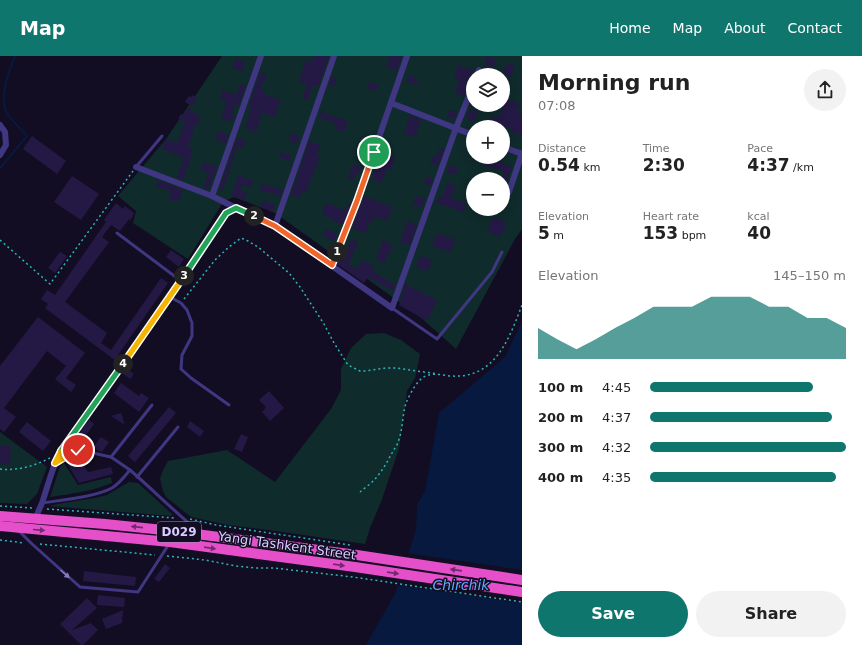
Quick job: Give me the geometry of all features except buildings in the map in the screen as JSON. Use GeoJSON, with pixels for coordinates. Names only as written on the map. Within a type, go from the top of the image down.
{"type":"FeatureCollection","features":[{"type":"Feature","properties":{"kind":"highway","name":"Yangi Tashkent Street"},"geometry":{"type":"LineString","coordinates":[[0,516],[139,527],[522,580]]}},
{"type":"Feature","properties":{"kind":"highway","name":"Yangi Tashkent Street"},"geometry":{"type":"LineString","coordinates":[[0,526],[170,542],[354,572],[522,592]]}},
{"type":"Feature","properties":{"kind":"street"},"geometry":{"type":"LineString","coordinates":[[212,196],[261,56]]}},
{"type":"Feature","properties":{"kind":"street"},"geometry":{"type":"LineString","coordinates":[[275,226],[334,56]]}},
{"type":"Feature","properties":{"kind":"street"},"geometry":{"type":"LineString","coordinates":[[332,265],[357,201],[408,56]]}},
{"type":"Feature","properties":{"kind":"street"},"geometry":{"type":"LineString","coordinates":[[391,103],[466,132]]}},
{"type":"Feature","properties":{"kind":"street"},"geometry":{"type":"LineString","coordinates":[[136,167],[212,196],[275,226],[392,308],[466,103]]}},
{"type":"Feature","properties":{"kind":"street"},"geometry":{"type":"LineString","coordinates":[[0,125],[5,132],[6,145],[0,155]]}},
{"type":"Feature","properties":{"kind":"street"},"geometry":{"type":"LineString","coordinates":[[510,149],[522,153],[510,189]]}},
{"type":"Feature","properties":{"kind":"street"},"geometry":{"type":"LineString","coordinates":[[36,519],[59,454],[170,297],[226,213],[236,208]]}},
{"type":"Feature","properties":{"kind":"lane"},"geometry":{"type":"LineString","coordinates":[[136,167],[162,136]]}},
{"type":"Feature","properties":{"kind":"lane"},"geometry":{"type":"LineString","coordinates":[[116,233],[181,281]]}},
{"type":"Feature","properties":{"kind":"lane"},"geometry":{"type":"LineString","coordinates":[[392,308],[437,339],[492,272],[502,252]]}},
{"type":"Feature","properties":{"kind":"lane"},"geometry":{"type":"LineString","coordinates":[[170,297],[181,303],[192,323],[192,336],[182,355],[181,369],[190,378],[229,405]]}},
{"type":"Feature","properties":{"kind":"lane"},"geometry":{"type":"LineString","coordinates":[[111,457],[152,405]]}},
{"type":"Feature","properties":{"kind":"lane"},"geometry":{"type":"LineString","coordinates":[[137,477],[178,427]]}},
{"type":"Feature","properties":{"kind":"lane"},"geometry":{"type":"LineString","coordinates":[[55,463],[78,450],[111,457],[130,470],[203,535]]}},
{"type":"Feature","properties":{"kind":"lane"},"geometry":{"type":"LineString","coordinates":[[41,505],[113,488],[130,470]]}},
{"type":"Feature","properties":{"kind":"lane"},"geometry":{"type":"LineString","coordinates":[[17,528],[31,543],[80,587],[138,592],[163,556],[170,542]]}},
{"type":"Feature","properties":{"kind":"path"},"geometry":{"type":"LineString","coordinates":[[0,240],[50,284],[136,167]]}},
{"type":"Feature","properties":{"kind":"path"},"geometry":{"type":"LineString","coordinates":[[181,303],[215,260],[241,238],[258,247],[289,273],[324,324],[334,344],[348,365],[360,371],[396,368],[452,376],[469,375],[484,369],[493,361],[502,350],[522,306]]}},
{"type":"Feature","properties":{"kind":"path"},"geometry":{"type":"LineString","coordinates":[[360,492],[374,480],[381,471],[398,443],[406,403],[420,379],[427,375],[438,374]]}},
{"type":"Feature","properties":{"kind":"path"},"geometry":{"type":"LineString","coordinates":[[0,469],[11,470],[27,468],[59,454]]}},
{"type":"Feature","properties":{"kind":"path"},"geometry":{"type":"LineString","coordinates":[[0,506],[41,505],[193,519],[216,525],[352,546]]}},
{"type":"Feature","properties":{"kind":"path"},"geometry":{"type":"LineString","coordinates":[[0,540],[205,560],[236,566],[257,568],[354,572],[522,602]]}},
{"type":"Feature","properties":{"kind":"green space"},"geometry":{"type":"Polygon","coordinates":[[[222,56],[522,56],[522,229],[515,239],[456,349],[419,316],[275,213],[234,197],[223,202],[188,259],[133,223],[136,211],[118,196],[166,139],[222,56]]]}},
{"type":"Feature","properties":{"kind":"green space"},"geometry":{"type":"Polygon","coordinates":[[[384,333],[401,340],[420,354],[415,378],[407,391],[399,449],[365,544],[228,525],[191,517],[166,497],[160,479],[168,461],[227,450],[275,482],[331,409],[341,390],[341,369],[351,348],[366,334],[384,333]]]}},
{"type":"Feature","properties":{"kind":"green space"},"geometry":{"type":"Polygon","coordinates":[[[0,432],[47,467],[37,494],[27,504],[0,503],[0,432]]]}},
{"type":"Feature","properties":{"kind":"green space"},"geometry":{"type":"Polygon","coordinates":[[[64,463],[78,485],[111,477],[112,483],[89,490],[50,497],[60,467],[64,463]]]}},
{"type":"Feature","properties":{"kind":"green space"},"geometry":{"type":"Polygon","coordinates":[[[129,482],[138,483],[172,514],[172,516],[48,506],[107,495],[129,482]]]}},
{"type":"Feature","properties":{"kind":"water","name":"Chirchik"},"geometry":{"type":"Polygon","coordinates":[[[522,321],[522,645],[366,645],[395,594],[416,530],[417,505],[425,491],[439,413],[505,357],[522,321]]]}},
{"type":"Feature","properties":{"kind":"pier"},"geometry":{"type":"Polygon","coordinates":[[[407,553],[522,570],[522,603],[396,585],[407,553]]]}},
{"type":"Feature","properties":{"kind":"waterway"},"geometry":{"type":"LineString","coordinates":[[0,168],[27,136],[8,115],[4,105],[4,91],[15,56]]}},
{"type":"Feature","properties":{"kind":"route"},"geometry":{"type":"LineString","coordinates":[[78,450],[55,463],[59,454],[170,297],[226,213],[236,208],[275,226],[332,265],[374,152]]}}]}
